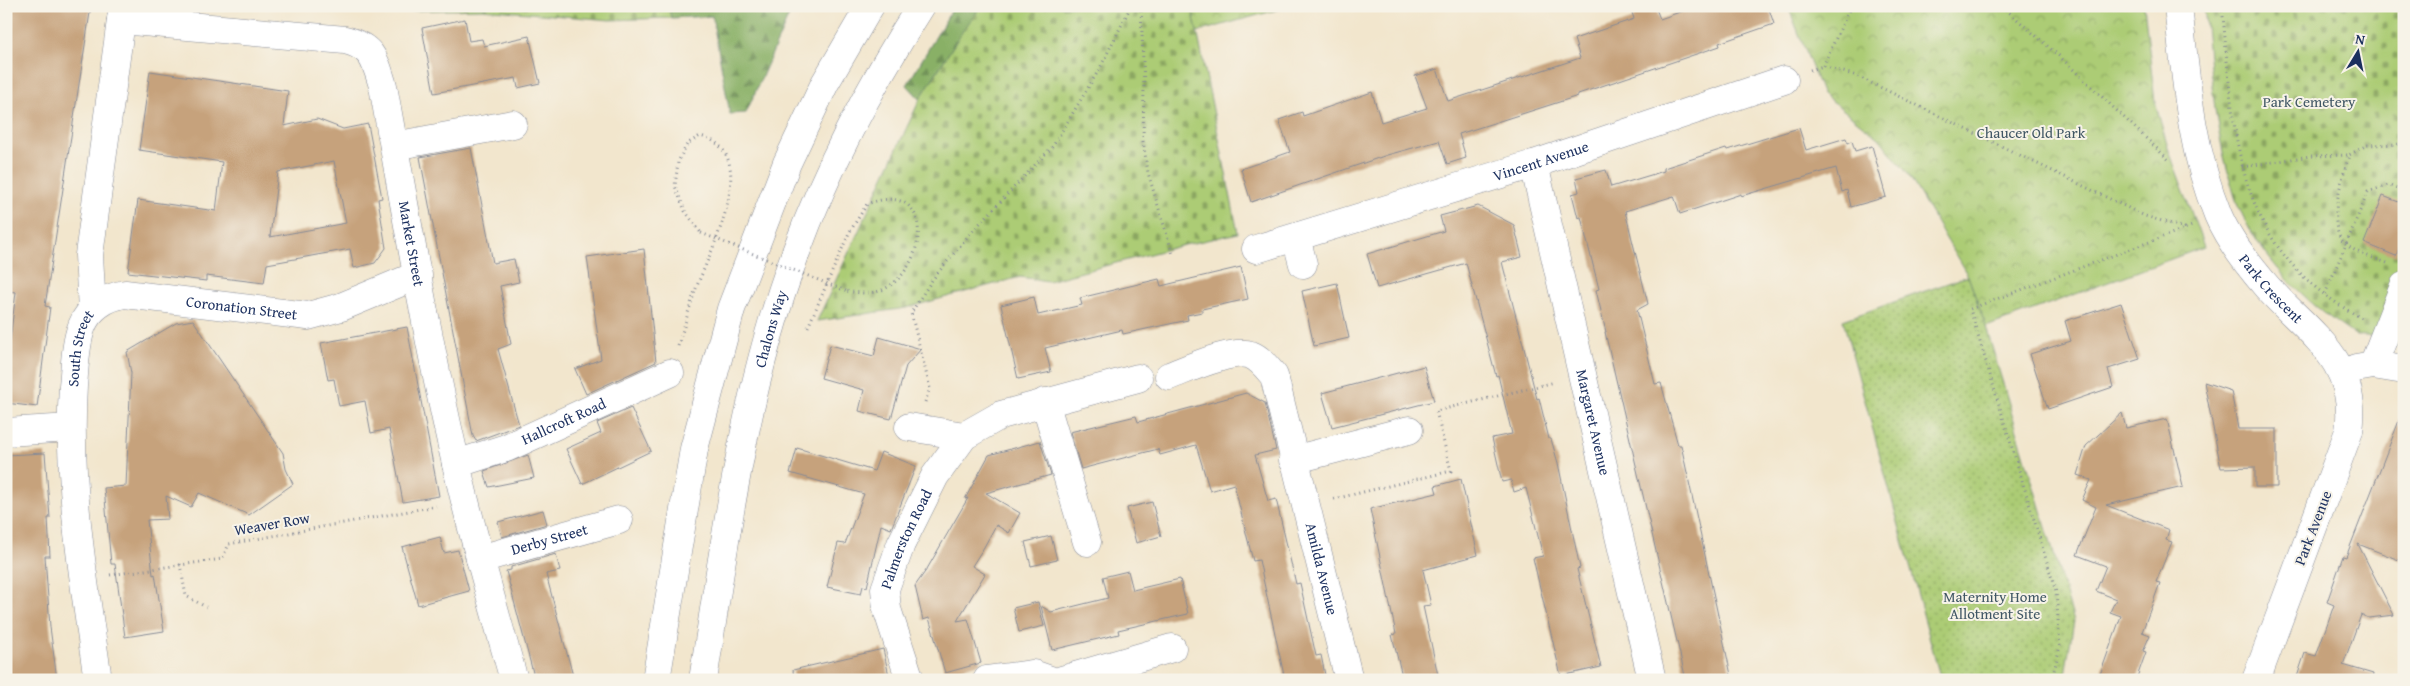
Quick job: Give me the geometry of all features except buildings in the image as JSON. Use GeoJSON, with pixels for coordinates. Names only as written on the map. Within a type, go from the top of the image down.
{"type":"FeatureCollection","features":[{"type":"Feature","properties":{"kind":"street"},"geometry":{"type":"LineString","coordinates":[[656,680],[694,449],[731,309],[787,163],[825,83],[870,6]]}},
{"type":"Feature","properties":{"kind":"street","name":"Chalons Way"},"geometry":{"type":"LineString","coordinates":[[704,680],[736,474],[764,354],[795,253],[850,126],[920,6]]}},
{"type":"Feature","properties":{"kind":"street","name":"Park Crescent"},"geometry":{"type":"LineString","coordinates":[[2178,6],[2193,135],[2218,215],[2236,248],[2267,287],[2326,346],[2342,373]]}},
{"type":"Feature","properties":{"kind":"street","name":"Market Street"},"geometry":{"type":"LineString","coordinates":[[122,13],[356,43],[370,53],[376,61],[383,86],[456,464],[514,680]]}},
{"type":"Feature","properties":{"kind":"street","name":"South Street"},"geometry":{"type":"LineString","coordinates":[[98,680],[78,529],[71,428],[74,368],[79,336],[92,310],[89,255],[122,13]]}},
{"type":"Feature","properties":{"kind":"street","name":"Vincent Avenue"},"geometry":{"type":"LineString","coordinates":[[1256,248],[1296,238],[1534,164],[1784,80]]}},
{"type":"Feature","properties":{"kind":"street"},"geometry":{"type":"LineString","coordinates":[[394,146],[513,124]]}},
{"type":"Feature","properties":{"kind":"street","name":"Margaret Avenue"},"geometry":{"type":"LineString","coordinates":[[1534,164],[1652,680]]}},
{"type":"Feature","properties":{"kind":"street"},"geometry":{"type":"LineString","coordinates":[[1296,238],[1303,264]]}},
{"type":"Feature","properties":{"kind":"street","name":"Coronation Street"},"geometry":{"type":"LineString","coordinates":[[92,310],[108,299],[125,294],[308,316],[341,307],[418,275]]}},
{"type":"Feature","properties":{"kind":"street"},"geometry":{"type":"LineString","coordinates":[[2373,365],[2388,328],[2400,277]]}},
{"type":"Feature","properties":{"kind":"street","name":"Amilda Avenue"},"geometry":{"type":"LineString","coordinates":[[1169,376],[1228,355],[1250,354],[1262,361],[1274,376],[1304,506],[1348,680]]}},
{"type":"Feature","properties":{"kind":"street"},"geometry":{"type":"LineString","coordinates":[[2342,373],[2359,367],[2373,365],[2404,370]]}},
{"type":"Feature","properties":{"kind":"street","name":"Hallcroft Road"},"geometry":{"type":"LineString","coordinates":[[456,464],[506,448],[670,373]]}},
{"type":"Feature","properties":{"kind":"street","name":"Park Avenue"},"geometry":{"type":"LineString","coordinates":[[2256,680],[2349,431],[2351,414],[2342,373]]}},
{"type":"Feature","properties":{"kind":"street","name":"Palmerston Road"},"geometry":{"type":"LineString","coordinates":[[910,680],[887,609],[885,589],[901,544],[935,476],[964,436],[1001,415],[1138,378]]}},
{"type":"Feature","properties":{"kind":"street"},"geometry":{"type":"LineString","coordinates":[[1048,401],[1087,542]]}},
{"type":"Feature","properties":{"kind":"street"},"geometry":{"type":"LineString","coordinates":[[912,427],[964,436]]}},
{"type":"Feature","properties":{"kind":"street"},"geometry":{"type":"LineString","coordinates":[[6,432],[71,428]]}},
{"type":"Feature","properties":{"kind":"street"},"geometry":{"type":"LineString","coordinates":[[1293,460],[1409,430]]}},
{"type":"Feature","properties":{"kind":"street","name":"Derby Street"},"geometry":{"type":"LineString","coordinates":[[480,559],[619,520]]}},
{"type":"Feature","properties":{"kind":"street"},"geometry":{"type":"LineString","coordinates":[[1062,680],[1172,648]]}},
{"type":"Feature","properties":{"kind":"street"},"geometry":{"type":"LineString","coordinates":[[986,680],[1033,674],[1050,680]]}},
{"type":"Feature","properties":{"kind":"path"},"geometry":{"type":"LineString","coordinates":[[912,427],[930,388],[911,313],[932,280],[969,235],[1053,146],[1100,68],[1131,6]]}},
{"type":"Feature","properties":{"kind":"path"},"geometry":{"type":"LineString","coordinates":[[1141,6],[1144,88],[1143,141],[1148,173],[1173,255]]}},
{"type":"Feature","properties":{"kind":"path"},"geometry":{"type":"LineString","coordinates":[[1823,66],[1851,6]]}},
{"type":"Feature","properties":{"kind":"path"},"geometry":{"type":"LineString","coordinates":[[2002,6],[2059,56],[2168,161],[2200,162]]}},
{"type":"Feature","properties":{"kind":"path"},"geometry":{"type":"LineString","coordinates":[[2222,6],[2236,143],[2258,216],[2278,248],[2298,272],[2347,310],[2366,321],[2388,328]]}},
{"type":"Feature","properties":{"kind":"path"},"geometry":{"type":"LineString","coordinates":[[1784,80],[1823,66],[1857,76],[2145,216],[2185,228],[1970,308],[2056,592],[2060,646],[2052,680]]}},
{"type":"Feature","properties":{"kind":"path"},"geometry":{"type":"LineString","coordinates":[[670,373],[695,291],[716,240],[719,231],[728,198],[731,175],[730,160],[721,145],[710,138],[700,136],[687,144],[678,162],[675,186],[685,211],[700,233],[710,236],[719,240],[728,244],[819,280],[828,284],[846,292],[866,294],[884,289],[897,279],[910,263],[918,242],[919,223],[914,213],[903,202],[890,198],[867,204],[849,233],[831,275],[827,283],[823,291],[808,327]]}},
{"type":"Feature","properties":{"kind":"path"},"geometry":{"type":"LineString","coordinates":[[2242,167],[2310,156],[2349,155],[2367,145],[2404,144]]}},
{"type":"Feature","properties":{"kind":"path"},"geometry":{"type":"LineString","coordinates":[[2349,155],[2336,213],[2335,228],[2346,246],[2400,277]]}},
{"type":"Feature","properties":{"kind":"path"},"geometry":{"type":"LineString","coordinates":[[2325,294],[2368,192],[2388,186],[2404,192]]}},
{"type":"Feature","properties":{"kind":"path"},"geometry":{"type":"LineString","coordinates":[[1304,506],[1451,471],[1436,411],[1583,376]]}},
{"type":"Feature","properties":{"kind":"path","name":"Weaver Row"},"geometry":{"type":"LineString","coordinates":[[107,575],[222,559],[229,544],[442,504]]}},
{"type":"Feature","properties":{"kind":"path"},"geometry":{"type":"LineString","coordinates":[[180,564],[186,596],[206,606]]}},
{"type":"Feature","properties":{"kind":"green space"},"geometry":{"type":"Polygon","coordinates":[[[389,6],[668,6],[671,18],[610,20],[482,9],[402,11],[389,6]]]}},
{"type":"Feature","properties":{"kind":"green space"},"geometry":{"type":"Polygon","coordinates":[[[668,6],[793,6],[746,113],[730,114],[712,16],[671,18],[668,6]]]}},
{"type":"Feature","properties":{"kind":"green space"},"geometry":{"type":"Polygon","coordinates":[[[954,6],[1052,6],[962,32],[920,99],[907,85],[954,6]]]}},
{"type":"Feature","properties":{"kind":"green space"},"geometry":{"type":"Polygon","coordinates":[[[981,6],[1192,6],[1238,233],[1180,246],[1048,281],[1020,277],[906,308],[817,321],[920,99],[962,32],[981,6]]]}},
{"type":"Feature","properties":{"kind":"green space"},"geometry":{"type":"Polygon","coordinates":[[[1192,6],[1291,6],[1197,32],[1192,6]]]}},
{"type":"Feature","properties":{"kind":"green space","name":"Chaucer Old Park"},"geometry":{"type":"Polygon","coordinates":[[[1788,6],[2144,6],[2155,102],[2168,148],[2204,247],[1986,327],[1968,276],[1908,174],[1879,138],[1822,93],[1788,6]]]}},
{"type":"Feature","properties":{"kind":"green space","name":"Park Cemetery"},"geometry":{"type":"Polygon","coordinates":[[[2204,6],[2404,6],[2404,352],[2382,339],[2356,336],[2320,310],[2287,279],[2259,244],[2248,225],[2235,198],[2219,134],[2204,6]]]}},
{"type":"Feature","properties":{"kind":"green space","name":"Maternity Home Allotment Site"},"geometry":{"type":"Polygon","coordinates":[[[1968,276],[1986,327],[2074,621],[2064,680],[1941,680],[1843,320],[1968,276]]]}}]}
